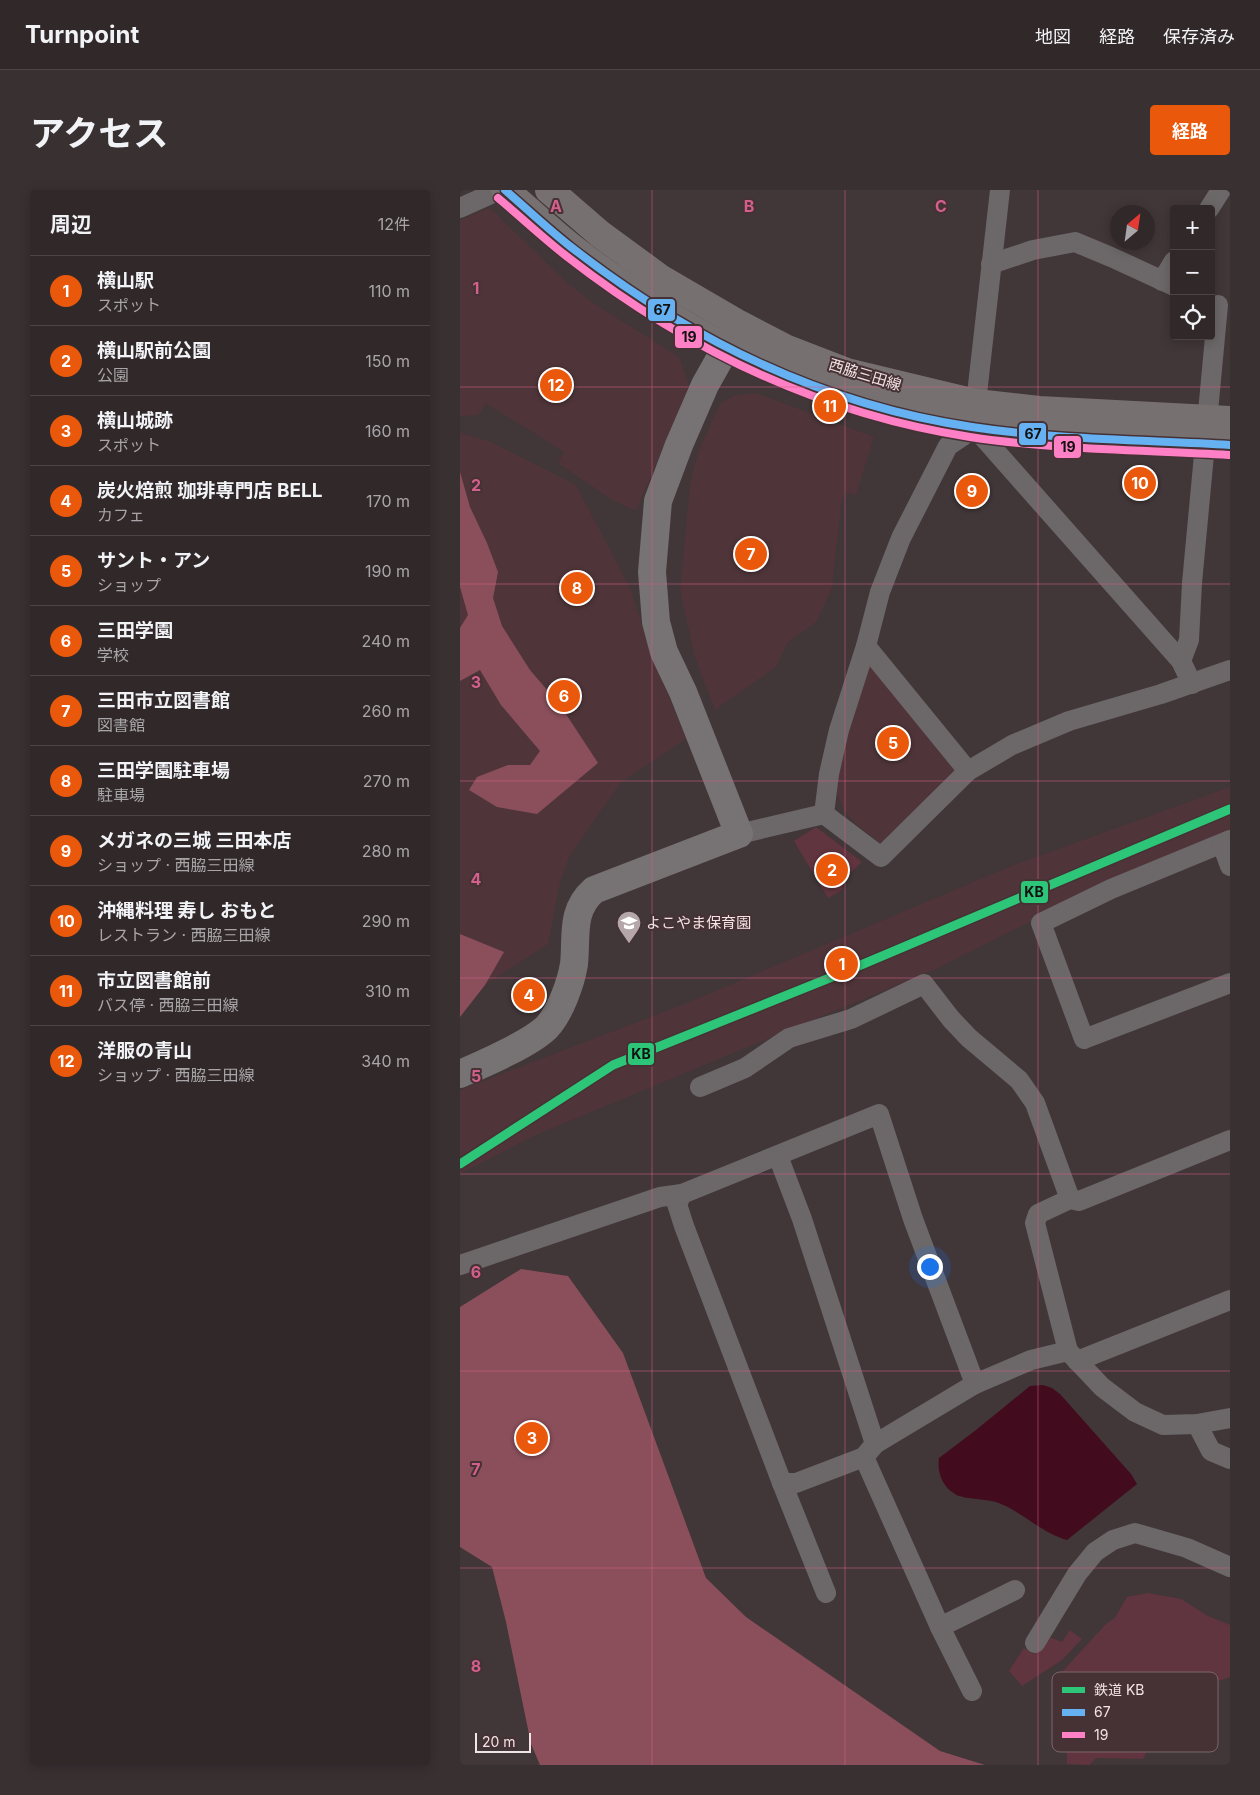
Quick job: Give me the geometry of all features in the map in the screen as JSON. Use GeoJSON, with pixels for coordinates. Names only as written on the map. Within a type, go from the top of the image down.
{"type":"FeatureCollection","features":[{"type":"Feature","properties":{"kind":"main road","name":"西脇三田線"},"geometry":{"type":"LineString","coordinates":[[505,190],[578,253],[675,319],[725,348],[780,375],[838,396],[907,415],[976,416],[1039,410],[1218,432]]}},
{"type":"Feature","properties":{"kind":"main road","name":"西脇三田線"},"geometry":{"type":"LineString","coordinates":[[549,190],[600,234],[660,278],[739,324],[785,348],[847,372],[903,387],[976,416]]}},
{"type":"Feature","properties":{"kind":"street"},"geometry":{"type":"LineString","coordinates":[[460,208],[500,190]]}},
{"type":"Feature","properties":{"kind":"street"},"geometry":{"type":"LineString","coordinates":[[824,814],[829,774],[839,730],[866,646],[880,592],[901,538],[948,446],[976,416],[1000,190]]}},
{"type":"Feature","properties":{"kind":"street"},"geometry":{"type":"LineString","coordinates":[[1211,205],[1221,190]]}},
{"type":"Feature","properties":{"kind":"street"},"geometry":{"type":"LineString","coordinates":[[991,264],[1032,250],[1075,242],[1111,256],[1168,284]]}},
{"type":"Feature","properties":{"kind":"street"},"geometry":{"type":"LineString","coordinates":[[1181,661],[1189,640],[1192,583],[1218,432],[1220,304]]}},
{"type":"Feature","properties":{"kind":"street"},"geometry":{"type":"LineString","coordinates":[[739,324],[705,386],[679,445],[658,501],[652,572],[656,622],[664,652],[687,701],[739,834]]}},
{"type":"Feature","properties":{"kind":"street"},"geometry":{"type":"LineString","coordinates":[[976,416],[1181,661],[1192,684]]}},
{"type":"Feature","properties":{"kind":"street"},"geometry":{"type":"LineString","coordinates":[[866,646],[968,771]]}},
{"type":"Feature","properties":{"kind":"street"},"geometry":{"type":"LineString","coordinates":[[824,814],[882,858],[968,771],[1012,745],[1069,721],[1192,684],[1230,670]]}},
{"type":"Feature","properties":{"kind":"street"},"geometry":{"type":"LineString","coordinates":[[460,1074],[528,1041],[547,1026],[562,1003],[570,982],[574,966],[580,906],[594,890],[739,834],[824,814]]}},
{"type":"Feature","properties":{"kind":"street"},"geometry":{"type":"LineString","coordinates":[[1230,866],[1226,842],[1111,889],[1040,923],[1084,1039],[1230,983]]}},
{"type":"Feature","properties":{"kind":"street"},"geometry":{"type":"LineString","coordinates":[[700,1087],[745,1068],[789,1038],[852,1019],[924,984],[951,1019],[969,1038],[1019,1080],[1035,1103],[1070,1199]]}},
{"type":"Feature","properties":{"kind":"street"},"geometry":{"type":"LineString","coordinates":[[460,1265],[660,1197],[682,1194],[879,1114],[913,1219],[975,1384]]}},
{"type":"Feature","properties":{"kind":"street"},"geometry":{"type":"LineString","coordinates":[[1230,1140],[1079,1200],[1070,1199],[1038,1214],[1035,1223],[1072,1356],[1102,1387],[1135,1412],[1164,1425],[1197,1424],[1230,1418]]}},
{"type":"Feature","properties":{"kind":"street"},"geometry":{"type":"LineString","coordinates":[[778,1156],[805,1228],[870,1451],[940,1628],[972,1691]]}},
{"type":"Feature","properties":{"kind":"street"},"geometry":{"type":"LineString","coordinates":[[682,1194],[677,1204],[684,1226],[826,1593]]}},
{"type":"Feature","properties":{"kind":"street"},"geometry":{"type":"LineString","coordinates":[[782,1483],[796,1483],[870,1451],[975,1384],[1031,1360],[1072,1356],[1230,1300]]}},
{"type":"Feature","properties":{"kind":"street"},"geometry":{"type":"LineString","coordinates":[[1197,1424],[1211,1451],[1230,1459]]}},
{"type":"Feature","properties":{"kind":"street"},"geometry":{"type":"LineString","coordinates":[[1035,1643],[1077,1574],[1095,1552],[1113,1540],[1135,1533],[1187,1548],[1230,1567]]}},
{"type":"Feature","properties":{"kind":"street"},"geometry":{"type":"LineString","coordinates":[[940,1628],[1016,1590]]}},
{"type":"Feature","properties":{"kind":"shaded area"},"geometry":{"type":"Polygon","coordinates":[[[490,208],[566,282],[593,303],[679,357],[689,386],[636,511],[614,501],[558,463],[564,452],[486,403],[478,415],[460,416],[460,220],[490,208]]]}},
{"type":"Feature","properties":{"kind":"shaded area"},"geometry":{"type":"Polygon","coordinates":[[[756,393],[874,437],[856,495],[845,492],[841,505],[832,588],[816,622],[787,643],[777,666],[715,710],[695,657],[680,591],[690,485],[698,452],[720,404],[735,395],[756,393]]]}},
{"type":"Feature","properties":{"kind":"shaded area"},"geometry":{"type":"Polygon","coordinates":[[[460,431],[463,434],[489,441],[576,485],[631,590],[651,654],[686,739],[621,782],[570,855],[560,883],[548,944],[485,985],[460,1017],[460,431]]]}},
{"type":"Feature","properties":{"kind":"shaded area"},"geometry":{"type":"Polygon","coordinates":[[[460,472],[470,507],[498,572],[493,598],[502,626],[530,670],[560,705],[598,763],[537,814],[497,807],[469,790],[477,777],[508,765],[530,765],[540,751],[501,705],[480,670],[460,681],[460,628],[468,615],[460,587],[460,472]]]}},
{"type":"Feature","properties":{"kind":"shaded area"},"geometry":{"type":"Polygon","coordinates":[[[874,664],[958,769],[886,842],[879,842],[856,824],[844,810],[833,784],[866,666],[874,664]]]}},
{"type":"Feature","properties":{"kind":"shaded area"},"geometry":{"type":"Polygon","coordinates":[[[1230,787],[1230,831],[1113,880],[938,968],[531,1137],[460,1174],[460,1090],[687,1003],[1014,865],[1230,787]]]}},
{"type":"Feature","properties":{"kind":"shaded area"},"geometry":{"type":"Polygon","coordinates":[[[816,827],[862,862],[843,879],[842,890],[828,898],[794,841],[816,827]]]}},
{"type":"Feature","properties":{"kind":"shaded area"},"geometry":{"type":"Polygon","coordinates":[[[460,934],[504,952],[485,985],[460,1017],[460,934]]]}},
{"type":"Feature","properties":{"kind":"shaded area"},"geometry":{"type":"Polygon","coordinates":[[[521,1269],[568,1276],[623,1353],[706,1578],[746,1617],[940,1751],[985,1765],[540,1765],[531,1744],[506,1622],[492,1567],[460,1547],[460,1307],[521,1269]]]}},
{"type":"Feature","properties":{"kind":"shaded area"},"geometry":{"type":"Polygon","coordinates":[[[1043,1385],[1052,1388],[1060,1394],[1131,1474],[1137,1484],[1067,1540],[1058,1537],[996,1502],[958,1496],[950,1491],[944,1483],[939,1468],[939,1458],[1030,1386],[1043,1385]]]}},
{"type":"Feature","properties":{"kind":"shaded area"},"geometry":{"type":"Polygon","coordinates":[[[1148,1593],[1181,1599],[1208,1616],[1230,1625],[1230,1677],[1218,1681],[1218,1672],[1062,1672],[1106,1624],[1115,1618],[1127,1597],[1148,1593]]]}},
{"type":"Feature","properties":{"kind":"shaded area"},"geometry":{"type":"Polygon","coordinates":[[[1070,1630],[1082,1639],[1062,1660],[1022,1686],[1009,1671],[1024,1648],[1034,1654],[1046,1638],[1062,1642],[1070,1630]]]}},
{"type":"Feature","properties":{"kind":"shaded area"},"geometry":{"type":"Polygon","coordinates":[[[1067,1752],[1146,1752],[1143,1759],[1096,1758],[1089,1765],[1067,1764],[1067,1752]]]}},
{"type":"Feature","properties":{"kind":"rail line","name":"KB"},"geometry":{"type":"LineString","coordinates":[[460,1164],[613,1065],[842,973],[1230,809]]}},
{"type":"Feature","properties":{"kind":"transit line","name":"67"},"geometry":{"type":"LineString","coordinates":[[505,190],[571,247],[663,311],[711,339],[811,385],[864,403],[917,417],[972,427],[1036,435],[1230,445]]}},
{"type":"Feature","properties":{"kind":"transit line","name":"19"},"geometry":{"type":"LineString","coordinates":[[498,198],[565,255],[610,289],[657,319],[706,347],[756,372],[807,394],[860,412],[914,426],[970,437],[1034,445],[1229,455]]}},
{"type":"Feature","properties":{"kind":"place","name":"洋服の青山"},"geometry":{"type":"Point","coordinates":[556,385]}},
{"type":"Feature","properties":{"kind":"place","name":"市立図書館前"},"geometry":{"type":"Point","coordinates":[830,406]}},
{"type":"Feature","properties":{"kind":"place","name":"沖縄料理 寿し おもと"},"geometry":{"type":"Point","coordinates":[1140,483]}},
{"type":"Feature","properties":{"kind":"place","name":"メガネの三城 三田本店"},"geometry":{"type":"Point","coordinates":[972,491]}},
{"type":"Feature","properties":{"kind":"place","name":"三田市立図書館"},"geometry":{"type":"Point","coordinates":[751,554]}},
{"type":"Feature","properties":{"kind":"place","name":"三田学園駐車場"},"geometry":{"type":"Point","coordinates":[577,588]}},
{"type":"Feature","properties":{"kind":"place","name":"三田学園"},"geometry":{"type":"Point","coordinates":[564,696]}},
{"type":"Feature","properties":{"kind":"place","name":"サント・アン"},"geometry":{"type":"Point","coordinates":[893,743]}},
{"type":"Feature","properties":{"kind":"place","name":"横山駅前公園"},"geometry":{"type":"Point","coordinates":[832,870]}},
{"type":"Feature","properties":{"kind":"place","name":"よこやま保育園"},"geometry":{"type":"Point","coordinates":[629,944]}},
{"type":"Feature","properties":{"kind":"place","name":"横山駅"},"geometry":{"type":"Point","coordinates":[842,964]}},
{"type":"Feature","properties":{"kind":"place","name":"炭火焙煎 珈琲専門店 BELL"},"geometry":{"type":"Point","coordinates":[529,995]}},
{"type":"Feature","properties":{"kind":"place","name":"横山城跡"},"geometry":{"type":"Point","coordinates":[532,1438]}}]}
